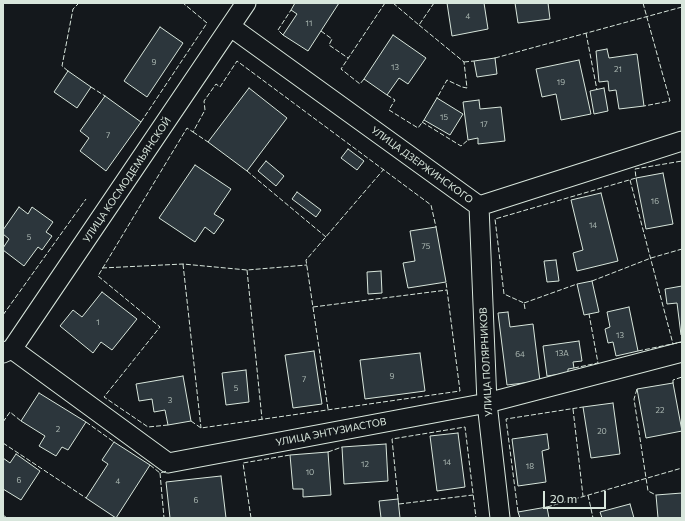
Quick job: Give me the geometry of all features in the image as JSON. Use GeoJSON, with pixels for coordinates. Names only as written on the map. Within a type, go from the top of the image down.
{"type":"FeatureCollection","features":[{"type":"Feature","properties":{"kind":"street","name":"УЛИЦА КОСМОДЕМЬЯНСКОЙ"},"geometry":{"type":"LineString","coordinates":[[7,351],[231,27],[246,3]]}},
{"type":"Feature","properties":{"kind":"street","name":"УЛИЦА ДЗЕРЖИНСКОГО"},"geometry":{"type":"LineString","coordinates":[[231,27],[479,206],[682,141]]}},
{"type":"Feature","properties":{"kind":"street","name":"УЛИЦА ПОЛЯРНИКОВ"},"geometry":{"type":"LineString","coordinates":[[479,206],[487,403],[500,518]]}},
{"type":"Feature","properties":{"kind":"street","name":"УЛИЦА ЭНТУЗИАСТОВ"},"geometry":{"type":"LineString","coordinates":[[7,351],[168,463],[487,403],[682,352]]}},
{"type":"Feature","properties":{"kind":"building"},"geometry":{"type":"Polygon","coordinates":[[[295,3],[339,3],[308,51],[283,35],[297,14],[291,10],[295,3]]]}},
{"type":"Feature","properties":{"kind":"building"},"geometry":{"type":"Polygon","coordinates":[[[447,3],[484,3],[488,29],[452,36],[447,3]]]}},
{"type":"Feature","properties":{"kind":"building"},"geometry":{"type":"Polygon","coordinates":[[[515,3],[548,3],[550,19],[518,23],[515,3]]]}},
{"type":"Feature","properties":{"kind":"building"},"geometry":{"type":"Polygon","coordinates":[[[160,27],[183,43],[147,97],[124,81],[160,27]]]}},
{"type":"Feature","properties":{"kind":"building"},"geometry":{"type":"Polygon","coordinates":[[[393,35],[426,58],[408,84],[399,78],[387,95],[364,79],[393,35]]]}},
{"type":"Feature","properties":{"kind":"building"},"geometry":{"type":"Polygon","coordinates":[[[607,49],[609,58],[637,54],[644,106],[619,109],[616,90],[609,91],[608,81],[599,82],[596,51],[607,49]]]}},
{"type":"Feature","properties":{"kind":"building"},"geometry":{"type":"Polygon","coordinates":[[[495,58],[497,74],[477,77],[474,61],[495,58]]]}},
{"type":"Feature","properties":{"kind":"building"},"geometry":{"type":"Polygon","coordinates":[[[579,60],[591,114],[561,120],[556,94],[542,97],[536,69],[579,60]]]}},
{"type":"Feature","properties":{"kind":"building"},"geometry":{"type":"Polygon","coordinates":[[[68,71],[91,87],[77,108],[54,92],[68,71]]]}},
{"type":"Feature","properties":{"kind":"building"},"geometry":{"type":"Polygon","coordinates":[[[249,88],[287,118],[247,171],[208,142],[249,88]]]}},
{"type":"Feature","properties":{"kind":"building"},"geometry":{"type":"Polygon","coordinates":[[[604,88],[608,111],[594,114],[590,91],[604,88]]]}},
{"type":"Feature","properties":{"kind":"building"},"geometry":{"type":"Polygon","coordinates":[[[105,96],[141,122],[106,171],[80,151],[89,138],[80,131],[105,96]]]}},
{"type":"Feature","properties":{"kind":"building"},"geometry":{"type":"Polygon","coordinates":[[[437,98],[463,114],[450,135],[424,120],[437,98]]]}},
{"type":"Feature","properties":{"kind":"building"},"geometry":{"type":"Polygon","coordinates":[[[479,100],[480,109],[501,107],[505,141],[478,144],[478,138],[468,140],[463,102],[479,100]]]}},
{"type":"Feature","properties":{"kind":"building"},"geometry":{"type":"Polygon","coordinates":[[[348,149],[364,161],[357,170],[341,158],[348,149]]]}},
{"type":"Feature","properties":{"kind":"building"},"geometry":{"type":"Polygon","coordinates":[[[266,161],[284,176],[276,186],[258,171],[266,161]]]}},
{"type":"Feature","properties":{"kind":"building"},"geometry":{"type":"Polygon","coordinates":[[[195,165],[231,189],[214,214],[224,220],[214,234],[205,227],[195,242],[159,218],[195,165]]]}},
{"type":"Feature","properties":{"kind":"building"},"geometry":{"type":"Polygon","coordinates":[[[663,173],[673,224],[646,229],[636,178],[663,173]]]}},
{"type":"Feature","properties":{"kind":"building"},"geometry":{"type":"Polygon","coordinates":[[[297,192],[321,210],[316,217],[292,199],[297,192]]]}},
{"type":"Feature","properties":{"kind":"building"},"geometry":{"type":"Polygon","coordinates":[[[601,193],[618,261],[577,271],[573,253],[583,250],[571,200],[601,193]]]}},
{"type":"Feature","properties":{"kind":"building"},"geometry":{"type":"Polygon","coordinates":[[[19,207],[28,214],[32,207],[53,222],[46,232],[52,236],[42,250],[38,247],[24,266],[3,250],[9,239],[3,234],[3,230],[19,207]]]}},
{"type":"Feature","properties":{"kind":"building"},"geometry":{"type":"Polygon","coordinates":[[[436,227],[446,282],[408,288],[403,263],[415,261],[410,231],[436,227]]]}},
{"type":"Feature","properties":{"kind":"building"},"geometry":{"type":"Polygon","coordinates":[[[556,260],[559,281],[547,282],[544,261],[556,260]]]}},
{"type":"Feature","properties":{"kind":"building"},"geometry":{"type":"Polygon","coordinates":[[[381,271],[382,293],[368,294],[367,272],[381,271]]]}},
{"type":"Feature","properties":{"kind":"building"},"geometry":{"type":"Polygon","coordinates":[[[592,281],[599,312],[584,315],[577,284],[592,281]]]}},
{"type":"Feature","properties":{"kind":"building"},"geometry":{"type":"Polygon","coordinates":[[[682,286],[681,335],[677,303],[667,304],[665,289],[682,286]]]}},
{"type":"Feature","properties":{"kind":"building"},"geometry":{"type":"Polygon","coordinates":[[[102,292],[137,319],[112,350],[101,342],[93,353],[60,326],[73,310],[82,317],[102,292]]]}},
{"type":"Feature","properties":{"kind":"building"},"geometry":{"type":"Polygon","coordinates":[[[629,307],[638,351],[616,356],[613,342],[608,343],[605,329],[610,327],[607,312],[629,307]]]}},
{"type":"Feature","properties":{"kind":"building"},"geometry":{"type":"Polygon","coordinates":[[[508,312],[510,327],[533,324],[540,381],[507,385],[498,313],[508,312]]]}},
{"type":"Feature","properties":{"kind":"building"},"geometry":{"type":"Polygon","coordinates":[[[579,341],[582,361],[573,362],[574,368],[568,369],[568,373],[547,376],[543,346],[579,341]]]}},
{"type":"Feature","properties":{"kind":"building"},"geometry":{"type":"Polygon","coordinates":[[[314,351],[322,404],[293,408],[285,355],[314,351]]]}},
{"type":"Feature","properties":{"kind":"building"},"geometry":{"type":"Polygon","coordinates":[[[420,353],[425,391],[365,399],[360,360],[420,353]]]}},
{"type":"Feature","properties":{"kind":"building"},"geometry":{"type":"Polygon","coordinates":[[[246,370],[249,402],[226,405],[222,373],[246,370]]]}},
{"type":"Feature","properties":{"kind":"building"},"geometry":{"type":"Polygon","coordinates":[[[183,376],[191,421],[168,425],[165,410],[154,412],[152,399],[139,401],[136,384],[183,376]]]}},
{"type":"Feature","properties":{"kind":"building"},"geometry":{"type":"Polygon","coordinates":[[[673,383],[682,431],[646,438],[637,389],[673,383]]]}},
{"type":"Feature","properties":{"kind":"building"},"geometry":{"type":"Polygon","coordinates":[[[39,393],[86,422],[68,450],[62,447],[56,456],[39,446],[45,436],[21,421],[39,393]]]}},
{"type":"Feature","properties":{"kind":"building"},"geometry":{"type":"Polygon","coordinates":[[[613,403],[620,454],[591,458],[583,407],[613,403]]]}},
{"type":"Feature","properties":{"kind":"building"},"geometry":{"type":"Polygon","coordinates":[[[458,433],[465,487],[437,491],[430,436],[458,433]]]}},
{"type":"Feature","properties":{"kind":"building"},"geometry":{"type":"Polygon","coordinates":[[[547,434],[549,449],[542,451],[546,482],[518,486],[512,439],[547,434]]]}},
{"type":"Feature","properties":{"kind":"building"},"geometry":{"type":"Polygon","coordinates":[[[114,442],[150,465],[116,518],[86,498],[108,464],[102,460],[114,442]]]}},
{"type":"Feature","properties":{"kind":"building"},"geometry":{"type":"Polygon","coordinates":[[[386,444],[388,481],[344,484],[342,447],[386,444]]]}},
{"type":"Feature","properties":{"kind":"building"},"geometry":{"type":"Polygon","coordinates":[[[328,452],[331,495],[303,497],[303,489],[293,489],[290,455],[328,452]]]}},
{"type":"Feature","properties":{"kind":"building"},"geometry":{"type":"Polygon","coordinates":[[[16,454],[40,471],[21,500],[3,489],[3,458],[10,463],[16,454]]]}},
{"type":"Feature","properties":{"kind":"building"},"geometry":{"type":"Polygon","coordinates":[[[221,476],[226,518],[170,518],[166,482],[221,476]]]}},
{"type":"Feature","properties":{"kind":"building"},"geometry":{"type":"Polygon","coordinates":[[[682,493],[682,518],[658,518],[656,495],[682,493]]]}},
{"type":"Feature","properties":{"kind":"building"},"geometry":{"type":"Polygon","coordinates":[[[398,499],[400,518],[381,518],[379,501],[398,499]]]}},
{"type":"Feature","properties":{"kind":"building"},"geometry":{"type":"Polygon","coordinates":[[[630,504],[634,518],[602,518],[600,512],[630,504]]]}},
{"type":"Feature","properties":{"kind":"building"},"geometry":{"type":"Polygon","coordinates":[[[547,507],[549,518],[520,518],[518,512],[547,507]]]}},
{"type":"Feature","properties":{"kind":"fence"},"geometry":{"type":"LineString","coordinates":[[68,71],[62,66],[73,9],[79,3]]}},
{"type":"Feature","properties":{"kind":"fence"},"geometry":{"type":"LineString","coordinates":[[141,122],[207,23],[183,3]]}},
{"type":"Feature","properties":{"kind":"fence"},"geometry":{"type":"LineString","coordinates":[[364,79],[360,84],[341,69],[385,3]]}},
{"type":"Feature","properties":{"kind":"fence"},"geometry":{"type":"LineString","coordinates":[[393,3],[419,25],[434,3]]}},
{"type":"Feature","properties":{"kind":"fence"},"geometry":{"type":"LineString","coordinates":[[643,3],[670,101],[644,106]]}},
{"type":"Feature","properties":{"kind":"fence"},"geometry":{"type":"LineString","coordinates":[[495,58],[682,7]]}},
{"type":"Feature","properties":{"kind":"fence"},"geometry":{"type":"LineString","coordinates":[[283,35],[278,30],[291,10]]}},
{"type":"Feature","properties":{"kind":"fence"},"geometry":{"type":"LineString","coordinates":[[419,25],[464,62],[467,88],[447,80],[437,98]]}},
{"type":"Feature","properties":{"kind":"fence"},"geometry":{"type":"LineString","coordinates":[[321,31],[332,39],[329,45],[348,58]]}},
{"type":"Feature","properties":{"kind":"fence"},"geometry":{"type":"LineString","coordinates":[[586,33],[597,90]]}},
{"type":"Feature","properties":{"kind":"fence"},"geometry":{"type":"LineString","coordinates":[[168,425],[148,427],[104,397],[160,327],[98,276],[187,128],[193,132],[205,110],[204,101],[216,84],[220,87],[237,61],[431,205],[436,227]]}},
{"type":"Feature","properties":{"kind":"fence"},"geometry":{"type":"LineString","coordinates":[[464,62],[474,61]]}},
{"type":"Feature","properties":{"kind":"fence"},"geometry":{"type":"LineString","coordinates":[[91,87],[105,96]]}},
{"type":"Feature","properties":{"kind":"fence"},"geometry":{"type":"LineString","coordinates":[[387,95],[395,100],[389,110],[418,128],[424,120]]}},
{"type":"Feature","properties":{"kind":"fence"},"geometry":{"type":"LineString","coordinates":[[422,122],[461,146],[468,140]]}},
{"type":"Feature","properties":{"kind":"fence"},"geometry":{"type":"LineString","coordinates":[[193,132],[208,142]]}},
{"type":"Feature","properties":{"kind":"fence"},"geometry":{"type":"LineString","coordinates":[[525,309],[524,303],[504,294],[495,219],[636,178],[635,169],[682,161]]}},
{"type":"Feature","properties":{"kind":"fence"},"geometry":{"type":"LineString","coordinates":[[328,409],[306,260],[384,169]]}},
{"type":"Feature","properties":{"kind":"fence"},"geometry":{"type":"LineString","coordinates":[[247,171],[326,237]]}},
{"type":"Feature","properties":{"kind":"fence"},"geometry":{"type":"LineString","coordinates":[[630,180],[673,344]]}},
{"type":"Feature","properties":{"kind":"fence"},"geometry":{"type":"LineString","coordinates":[[3,315],[86,199]]}},
{"type":"Feature","properties":{"kind":"fence"},"geometry":{"type":"LineString","coordinates":[[592,281],[651,258],[682,249]]}},
{"type":"Feature","properties":{"kind":"fence"},"geometry":{"type":"LineString","coordinates":[[183,264],[201,428]]}},
{"type":"Feature","properties":{"kind":"fence"},"geometry":{"type":"LineString","coordinates":[[102,268],[183,264],[247,270],[307,265]]}},
{"type":"Feature","properties":{"kind":"fence"},"geometry":{"type":"LineString","coordinates":[[247,270],[262,419]]}},
{"type":"Feature","properties":{"kind":"fence"},"geometry":{"type":"LineString","coordinates":[[191,421],[201,428],[460,391],[446,282]]}},
{"type":"Feature","properties":{"kind":"fence"},"geometry":{"type":"LineString","coordinates":[[524,303],[577,284]]}},
{"type":"Feature","properties":{"kind":"fence"},"geometry":{"type":"LineString","coordinates":[[313,307],[447,290]]}},
{"type":"Feature","properties":{"kind":"fence"},"geometry":{"type":"LineString","coordinates":[[574,368],[598,363],[589,314]]}},
{"type":"Feature","properties":{"kind":"fence"},"geometry":{"type":"LineString","coordinates":[[638,351],[682,342]]}},
{"type":"Feature","properties":{"kind":"fence"},"geometry":{"type":"LineString","coordinates":[[673,383],[673,380],[682,377]]}},
{"type":"Feature","properties":{"kind":"fence"},"geometry":{"type":"LineString","coordinates":[[637,389],[634,399],[648,491],[656,495]]}},
{"type":"Feature","properties":{"kind":"fence"},"geometry":{"type":"LineString","coordinates":[[518,512],[506,419],[583,407]]}},
{"type":"Feature","properties":{"kind":"fence"},"geometry":{"type":"LineString","coordinates":[[573,409],[583,496]]}},
{"type":"Feature","properties":{"kind":"fence"},"geometry":{"type":"LineString","coordinates":[[3,422],[10,412],[21,421]]}},
{"type":"Feature","properties":{"kind":"fence"},"geometry":{"type":"LineString","coordinates":[[86,422],[114,442]]}},
{"type":"Feature","properties":{"kind":"fence"},"geometry":{"type":"LineString","coordinates":[[398,499],[392,439],[465,427],[476,518]]}},
{"type":"Feature","properties":{"kind":"fence"},"geometry":{"type":"LineString","coordinates":[[3,443],[86,498]]}},
{"type":"Feature","properties":{"kind":"fence"},"geometry":{"type":"LineString","coordinates":[[328,452],[342,447]]}},
{"type":"Feature","properties":{"kind":"fence"},"geometry":{"type":"LineString","coordinates":[[251,518],[243,463],[290,455]]}},
{"type":"Feature","properties":{"kind":"fence"},"geometry":{"type":"LineString","coordinates":[[150,465],[160,473],[167,471]]}},
{"type":"Feature","properties":{"kind":"fence"},"geometry":{"type":"LineString","coordinates":[[547,507],[682,468]]}},
{"type":"Feature","properties":{"kind":"fence"},"geometry":{"type":"LineString","coordinates":[[160,473],[164,518]]}},
{"type":"Feature","properties":{"kind":"fence"},"geometry":{"type":"LineString","coordinates":[[399,504],[473,495]]}},
{"type":"Feature","properties":{"kind":"fence"},"geometry":{"type":"LineString","coordinates":[[588,495],[593,518]]}},
{"type":"Feature","properties":{"kind":"fence"},"geometry":{"type":"LineString","coordinates":[[3,515],[7,518]]}}]}
